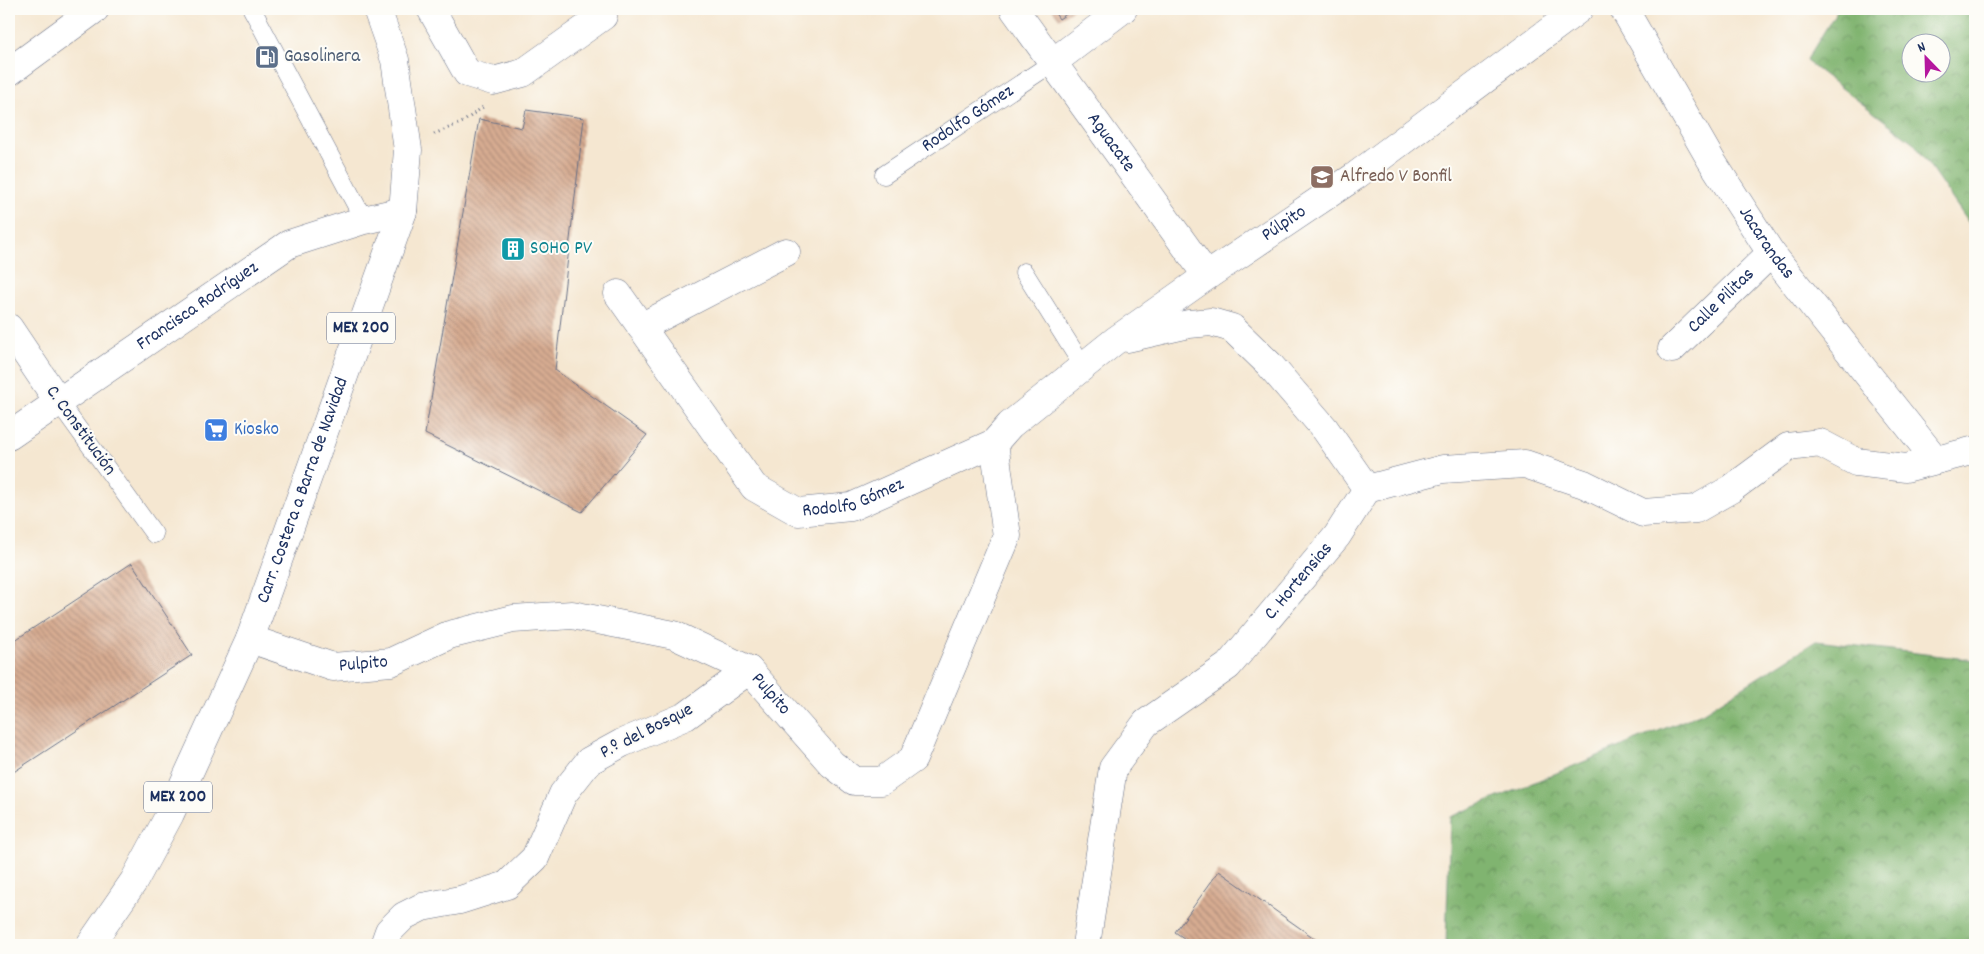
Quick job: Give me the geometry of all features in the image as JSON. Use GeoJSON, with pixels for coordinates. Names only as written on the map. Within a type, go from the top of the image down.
{"type":"FeatureCollection","features":[{"type":"Feature","properties":{"kind":"street"},"geometry":{"type":"LineString","coordinates":[[9,72],[95,9]]}},
{"type":"Feature","properties":{"kind":"street","name":"Carr. Costera a Barra de Navidad"},"geometry":{"type":"LineString","coordinates":[[90,945],[134,881],[170,814],[250,639],[403,211],[407,146],[395,60],[377,9]]}},
{"type":"Feature","properties":{"kind":"street"},"geometry":{"type":"LineString","coordinates":[[431,9],[467,73],[493,82],[523,73],[603,16]]}},
{"type":"Feature","properties":{"kind":"street","name":"Aguacate"},"geometry":{"type":"LineString","coordinates":[[1014,9],[1206,276]]}},
{"type":"Feature","properties":{"kind":"street"},"geometry":{"type":"LineString","coordinates":[[1052,63],[1123,9]]}},
{"type":"Feature","properties":{"kind":"street","name":"Púlpito"},"geometry":{"type":"LineString","coordinates":[[994,443],[1010,425],[1116,340],[1206,276],[1354,177],[1579,9]]}},
{"type":"Feature","properties":{"kind":"street","name":"Jacarandas"},"geometry":{"type":"LineString","coordinates":[[1624,9],[1711,160],[1771,253],[1935,459]]}},
{"type":"Feature","properties":{"kind":"street","name":"Francisca Rodríguez"},"geometry":{"type":"LineString","coordinates":[[9,436],[289,244],[364,220],[403,211]]}},
{"type":"Feature","properties":{"kind":"street"},"geometry":{"type":"LineString","coordinates":[[641,327],[786,252]]}},
{"type":"Feature","properties":{"kind":"street","name":"Calle Pilitas"},"geometry":{"type":"LineString","coordinates":[[1672,349],[1771,253]]}},
{"type":"Feature","properties":{"kind":"street","name":"Rodolfo Gómez"},"geometry":{"type":"LineString","coordinates":[[618,294],[754,486],[798,512],[851,507],[994,443]]}},
{"type":"Feature","properties":{"kind":"street"},"geometry":{"type":"LineString","coordinates":[[1116,340],[1189,324],[1211,322],[1232,328],[1269,364],[1325,428],[1367,489],[1443,469],[1524,464],[1584,484],[1643,513],[1696,509],[1731,489],[1788,447],[1820,443],[1856,462],[1906,468],[1975,450]]}},
{"type":"Feature","properties":{"kind":"street","name":"C. Constitución"},"geometry":{"type":"LineString","coordinates":[[9,328],[58,401]]}},
{"type":"Feature","properties":{"kind":"street","name":"Pulpito"},"geometry":{"type":"LineString","coordinates":[[250,639],[333,667],[391,662],[449,635],[513,619],[572,615],[674,635],[749,670],[832,764],[854,781],[882,781],[913,758],[1006,536],[994,443]]}},
{"type":"Feature","properties":{"kind":"street","name":"C. Hortensias"},"geometry":{"type":"LineString","coordinates":[[1086,945],[1113,768],[1146,723],[1228,666],[1332,543],[1367,489]]}},
{"type":"Feature","properties":{"kind":"street","name":"P.º del Bosque"},"geometry":{"type":"LineString","coordinates":[[384,945],[389,931],[404,916],[422,907],[460,900],[507,886],[535,858],[563,794],[589,761],[622,743],[686,716],[749,670]]}},
{"type":"Feature","properties":{"kind":"lane"},"geometry":{"type":"LineString","coordinates":[[252,9],[364,220]]}},
{"type":"Feature","properties":{"kind":"lane","name":"Rodolfo Gómez"},"geometry":{"type":"LineString","coordinates":[[884,175],[1052,63]]}},
{"type":"Feature","properties":{"kind":"lane"},"geometry":{"type":"LineString","coordinates":[[1024,272],[1083,366]]}},
{"type":"Feature","properties":{"kind":"lane","name":"C. Constitución"},"geometry":{"type":"LineString","coordinates":[[58,401],[154,534]]}},
{"type":"Feature","properties":{"kind":"path"},"geometry":{"type":"LineString","coordinates":[[407,146],[463,122],[492,101],[493,82]]}},
{"type":"Feature","properties":{"kind":"green space"},"geometry":{"type":"Polygon","coordinates":[[[1838,9],[1975,9],[1975,232],[1914,143],[1806,61],[1838,9]]]}},
{"type":"Feature","properties":{"kind":"green space"},"geometry":{"type":"Polygon","coordinates":[[[1816,641],[1975,660],[1975,945],[1446,945],[1450,817],[1702,713],[1816,641]]]}},
{"type":"Feature","properties":{"kind":"building"},"geometry":{"type":"Polygon","coordinates":[[[1052,9],[1074,9],[1059,19],[1052,9]]]}},
{"type":"Feature","properties":{"kind":"building","name":"SOHO PV"},"geometry":{"type":"Polygon","coordinates":[[[526,110],[584,118],[555,370],[647,435],[582,512],[425,434],[479,119],[522,128],[526,110]]]}},
{"type":"Feature","properties":{"kind":"building"},"geometry":{"type":"Polygon","coordinates":[[[132,563],[192,655],[9,775],[9,644],[132,563]]]}},
{"type":"Feature","properties":{"kind":"building"},"geometry":{"type":"Polygon","coordinates":[[[1219,871],[1324,945],[1194,945],[1175,932],[1219,871]]]}},
{"type":"Feature","properties":{"kind":"place","name":"Gasolinera"},"geometry":{"type":"Point","coordinates":[267,57]}},
{"type":"Feature","properties":{"kind":"place","name":"Alfredo V Bonfil"},"geometry":{"type":"Point","coordinates":[1322,177]}},
{"type":"Feature","properties":{"kind":"place","name":"SOHO PV"},"geometry":{"type":"Point","coordinates":[513,249]}},
{"type":"Feature","properties":{"kind":"place","name":"Kiosko"},"geometry":{"type":"Point","coordinates":[216,430]}}]}
